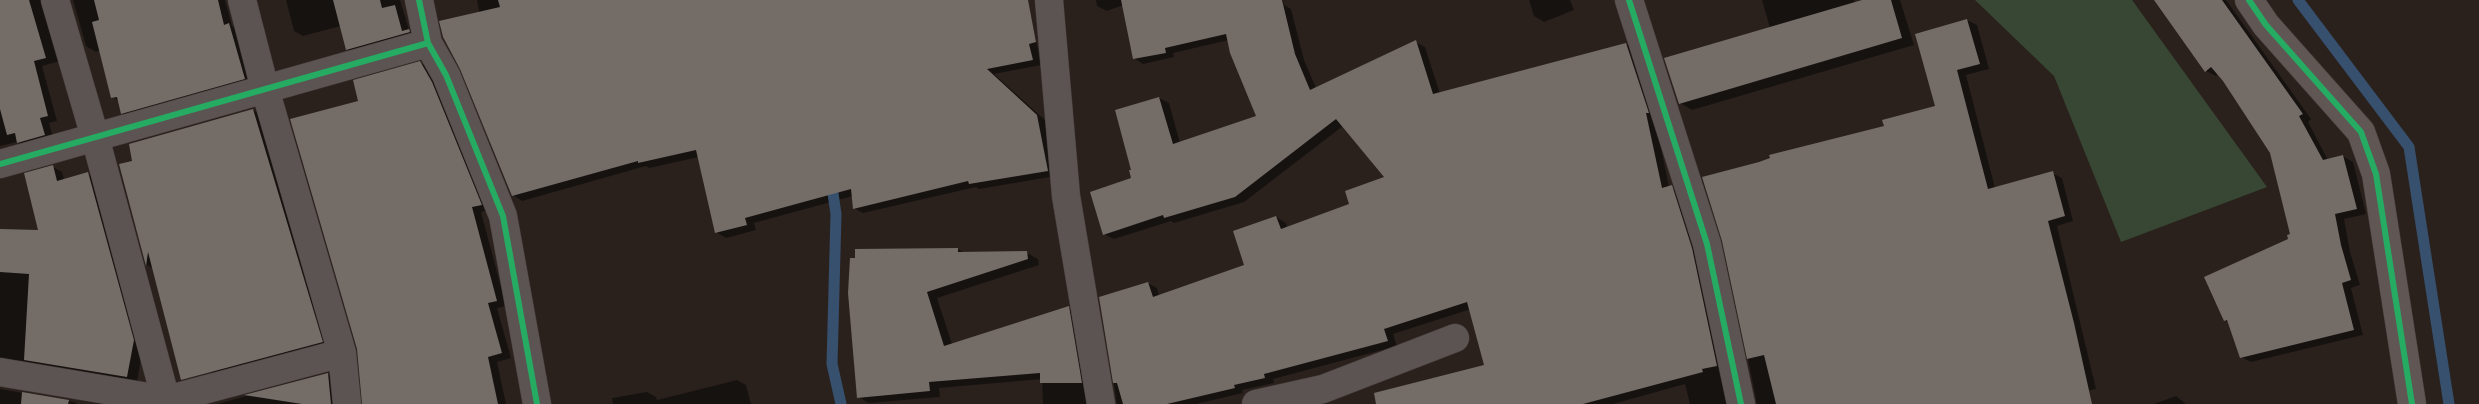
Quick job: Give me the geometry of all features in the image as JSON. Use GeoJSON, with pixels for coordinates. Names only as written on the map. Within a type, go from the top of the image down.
{"type":"FeatureCollection","features":[{"type":"Feature","properties":{"kind":"street"},"geometry":{"type":"LineString","coordinates":[[55,0],[95,137],[166,400]]}},
{"type":"Feature","properties":{"kind":"street"},"geometry":{"type":"LineString","coordinates":[[242,0],[342,353],[348,404]]}},
{"type":"Feature","properties":{"kind":"street"},"geometry":{"type":"LineString","coordinates":[[419,0],[428,43],[446,74],[503,216],[537,404]]}},
{"type":"Feature","properties":{"kind":"street"},"geometry":{"type":"LineString","coordinates":[[1049,0],[1066,196],[1101,404]]}},
{"type":"Feature","properties":{"kind":"street"},"geometry":{"type":"LineString","coordinates":[[1629,0],[1707,244],[1741,404]]}},
{"type":"Feature","properties":{"kind":"street"},"geometry":{"type":"LineString","coordinates":[[2249,0],[2266,24],[2361,132],[2376,174],[2412,404]]}},
{"type":"Feature","properties":{"kind":"street"},"geometry":{"type":"LineString","coordinates":[[0,164],[428,43]]}},
{"type":"Feature","properties":{"kind":"street"},"geometry":{"type":"LineString","coordinates":[[1256,404],[1323,389],[1455,338]]}},
{"type":"Feature","properties":{"kind":"street"},"geometry":{"type":"LineString","coordinates":[[0,372],[166,400],[342,353]]}},
{"type":"Feature","properties":{"kind":"green space"},"geometry":{"type":"Polygon","coordinates":[[[1975,0],[2132,0],[2267,187],[2121,242],[2054,76],[1975,0]]]}},
{"type":"Feature","properties":{"kind":"building"},"geometry":{"type":"Polygon","coordinates":[[[0,0],[29,0],[46,58],[34,61],[48,116],[40,118],[45,135],[17,143],[15,133],[7,135],[0,109],[0,0]]]}},
{"type":"Feature","properties":{"kind":"building"},"geometry":{"type":"Polygon","coordinates":[[[94,0],[218,0],[224,25],[229,23],[245,79],[121,114],[117,97],[111,98],[92,22],[99,20],[94,0]]]}},
{"type":"Feature","properties":{"kind":"building"},"geometry":{"type":"Polygon","coordinates":[[[333,0],[380,0],[382,8],[395,5],[402,31],[409,29],[410,32],[346,50],[333,0]]]}},
{"type":"Feature","properties":{"kind":"building"},"geometry":{"type":"Polygon","coordinates":[[[498,0],[1028,0],[1036,42],[1029,44],[1033,60],[987,69],[1037,115],[1048,171],[969,184],[968,181],[853,209],[851,189],[745,218],[747,225],[715,233],[696,150],[638,163],[638,161],[512,196],[460,69],[443,37],[439,21],[500,7],[498,0]]]}},
{"type":"Feature","properties":{"kind":"building"},"geometry":{"type":"Polygon","coordinates":[[[1121,0],[1282,0],[1295,54],[1310,90],[1416,40],[1433,94],[1626,43],[1649,113],[1646,113],[1662,188],[1672,185],[1692,248],[1717,366],[1702,369],[1703,372],[1583,404],[1376,404],[1374,393],[1484,365],[1467,302],[1384,329],[1388,341],[1264,374],[1265,378],[1234,385],[1235,388],[1167,404],[1123,404],[1117,383],[1113,383],[1099,297],[1148,282],[1153,297],[1244,265],[1233,231],[1276,216],[1281,229],[1349,204],[1345,191],[1384,177],[1336,119],[1235,197],[1164,218],[1163,215],[1103,235],[1090,192],[1131,178],[1129,170],[1131,170],[1115,110],[1159,97],[1173,144],[1256,116],[1230,53],[1226,34],[1165,48],[1166,53],[1133,59],[1121,0]]]}},
{"type":"Feature","properties":{"kind":"building"},"geometry":{"type":"Polygon","coordinates":[[[1862,0],[1891,0],[1902,38],[1679,104],[1664,58],[1862,0]]]}},
{"type":"Feature","properties":{"kind":"building"},"geometry":{"type":"Polygon","coordinates":[[[2154,0],[2222,0],[2303,114],[2299,116],[2323,160],[2343,155],[2357,209],[2335,214],[2351,280],[2342,283],[2354,330],[2240,358],[2227,320],[2224,321],[2204,277],[2288,239],[2287,235],[2290,234],[2270,153],[2223,81],[2211,67],[2205,72],[2154,0]]]}},
{"type":"Feature","properties":{"kind":"building"},"geometry":{"type":"Polygon","coordinates":[[[1967,19],[1980,64],[1957,70],[1988,189],[2053,171],[2065,216],[2048,221],[2092,404],[1776,404],[1764,355],[1747,359],[1722,241],[1702,177],[1759,162],[1770,158],[1769,155],[1884,126],[1882,120],[1935,106],[1915,34],[1967,19]]]}},
{"type":"Feature","properties":{"kind":"building"},"geometry":{"type":"Polygon","coordinates":[[[420,61],[432,82],[482,205],[472,207],[497,301],[488,303],[502,353],[488,357],[498,404],[362,404],[357,349],[290,119],[358,101],[353,80],[420,61]]]}},
{"type":"Feature","properties":{"kind":"building"},"geometry":{"type":"Polygon","coordinates":[[[253,109],[323,342],[181,380],[148,252],[146,266],[119,164],[132,161],[129,144],[253,109]]]}},
{"type":"Feature","properties":{"kind":"building"},"geometry":{"type":"Polygon","coordinates":[[[53,165],[57,181],[88,172],[134,340],[127,377],[24,360],[29,274],[0,272],[0,229],[38,230],[24,173],[53,165]]]}},
{"type":"Feature","properties":{"kind":"building"},"geometry":{"type":"Polygon","coordinates":[[[958,248],[958,252],[1027,251],[1028,259],[927,292],[944,346],[1069,306],[1082,383],[1040,383],[1040,373],[929,382],[930,391],[857,398],[848,293],[850,258],[855,258],[855,249],[958,248]]]}},
{"type":"Feature","properties":{"kind":"building"},"geometry":{"type":"Polygon","coordinates":[[[328,373],[331,404],[302,404],[244,395],[328,373]]]}},
{"type":"Feature","properties":{"kind":"building"},"geometry":{"type":"Polygon","coordinates":[[[22,392],[69,400],[68,404],[21,404],[22,392]]]}},
{"type":"Feature","properties":{"kind":"waterway"},"geometry":{"type":"LineString","coordinates":[[2298,0],[2409,147],[2449,404]]}},
{"type":"Feature","properties":{"kind":"waterway"},"geometry":{"type":"LineString","coordinates":[[831,180],[836,214],[832,364],[841,404]]}},
{"type":"Feature","properties":{"kind":"cycle path"},"geometry":{"type":"LineString","coordinates":[[419,0],[428,43],[446,75],[503,216],[537,404]]}},
{"type":"Feature","properties":{"kind":"cycle path"},"geometry":{"type":"LineString","coordinates":[[1629,0],[1707,244],[1741,404]]}},
{"type":"Feature","properties":{"kind":"cycle path"},"geometry":{"type":"LineString","coordinates":[[2249,0],[2266,25],[2361,132],[2376,174],[2412,404]]}},
{"type":"Feature","properties":{"kind":"cycle path"},"geometry":{"type":"LineString","coordinates":[[0,164],[428,43]]}}]}
